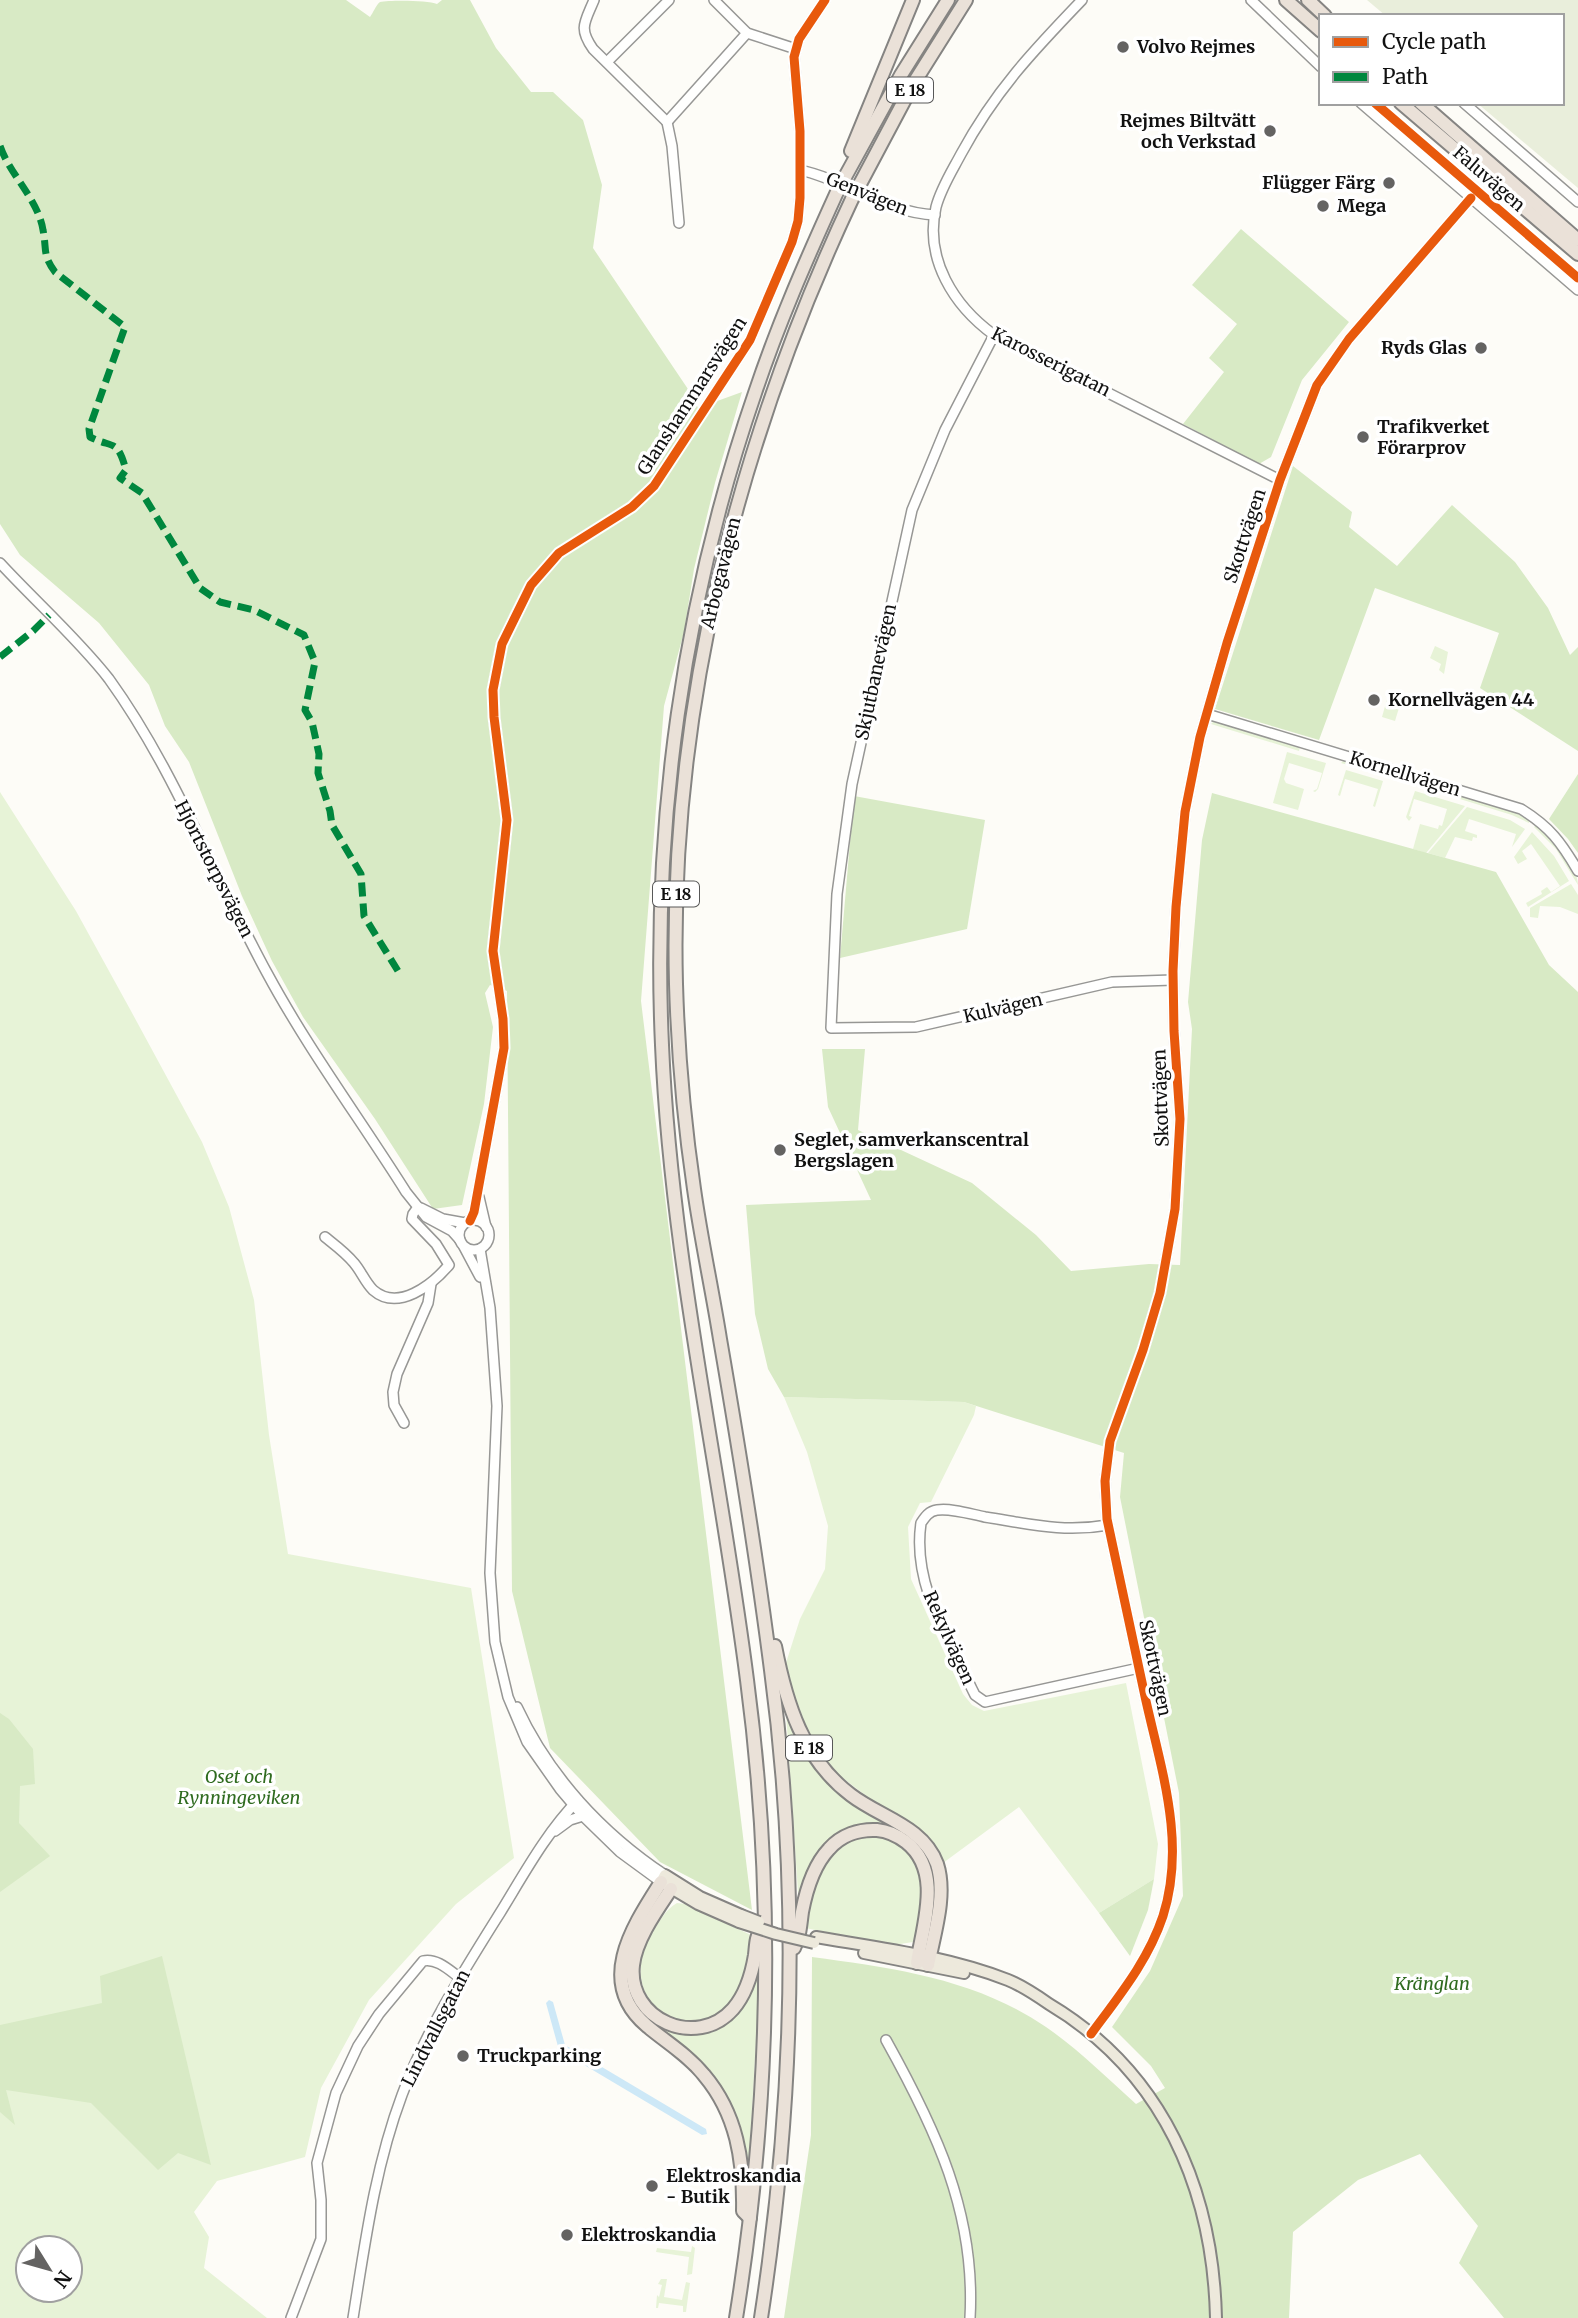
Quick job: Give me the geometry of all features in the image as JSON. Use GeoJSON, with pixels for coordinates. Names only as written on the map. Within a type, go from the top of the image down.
{"type":"FeatureCollection","features":[{"type":"Feature","properties":{"kind":"highway","name":"E 18"},"geometry":{"type":"LineString","coordinates":[[845,177],[843,168],[913,0]]}},
{"type":"Feature","properties":{"kind":"highway","name":"Arbogavägen"},"geometry":{"type":"LineString","coordinates":[[764,1923],[758,1783],[747,1679],[672,1175],[662,1045],[661,912],[669,780],[685,670],[709,551],[743,430],[784,314],[845,177],[901,75],[948,0]]}},
{"type":"Feature","properties":{"kind":"highway","name":"Arbogavägen"},"geometry":{"type":"LineString","coordinates":[[747,1512],[720,1336],[694,1195],[679,1049],[676,934],[680,825],[696,694],[715,595],[761,426],[810,293],[852,199],[912,86],[965,0]]}},
{"type":"Feature","properties":{"kind":"highway"},"geometry":{"type":"LineString","coordinates":[[1286,0],[1319,29]]}},
{"type":"Feature","properties":{"kind":"highway"},"geometry":{"type":"LineString","coordinates":[[1307,0],[1323,14]]}},
{"type":"Feature","properties":{"kind":"highway","name":"Faluvägen"},"geometry":{"type":"LineString","coordinates":[[1404,105],[1578,240]]}},
{"type":"Feature","properties":{"kind":"highway","name":"Faluvägen"},"geometry":{"type":"LineString","coordinates":[[1423,105],[1578,254]]}},
{"type":"Feature","properties":{"kind":"highway","name":"E 18"},"geometry":{"type":"LineString","coordinates":[[747,1512],[771,1665],[780,1753],[788,1853],[790,1955],[787,2085],[781,2163],[761,2318]]}},
{"type":"Feature","properties":{"kind":"highway","name":"E 18"},"geometry":{"type":"LineString","coordinates":[[747,1512],[782,1674],[790,1706],[803,1737],[814,1757],[836,1782],[862,1803],[910,1830],[926,1844],[936,1863],[940,1894],[923,1960]]}},
{"type":"Feature","properties":{"kind":"highway","name":"E 18"},"geometry":{"type":"LineString","coordinates":[[790,1955],[799,1938],[808,1889],[821,1858],[836,1841],[868,1830],[891,1833],[901,1838],[918,1854],[923,1864],[927,1875],[928,1898],[923,1960]]}},
{"type":"Feature","properties":{"kind":"highway","name":"E 18"},"geometry":{"type":"LineString","coordinates":[[668,1882],[636,1952],[633,1975],[639,1997],[645,2007],[662,2022],[684,2029],[706,2026],[726,2016],[734,2008],[749,1977],[757,1934],[764,1923]]}},
{"type":"Feature","properties":{"kind":"highway","name":"E 18"},"geometry":{"type":"LineString","coordinates":[[668,1882],[624,1948],[621,1969],[623,1990],[639,2018],[698,2067],[724,2104],[739,2146],[743,2211],[750,2218]]}},
{"type":"Feature","properties":{"kind":"highway","name":"E 18"},"geometry":{"type":"LineString","coordinates":[[736,2318],[750,2218],[762,2073],[766,1986],[764,1923]]}},
{"type":"Feature","properties":{"kind":"main road"},"geometry":{"type":"LineString","coordinates":[[668,1882],[740,1918],[815,1940],[923,1960],[1009,1981],[1070,2016],[1136,2076],[1157,2106],[1191,2174],[1208,2241],[1216,2318]]}},
{"type":"Feature","properties":{"kind":"street"},"geometry":{"type":"LineString","coordinates":[[594,0],[583,32],[593,49],[667,122],[679,223]]}},
{"type":"Feature","properties":{"kind":"street"},"geometry":{"type":"LineString","coordinates":[[607,62],[669,0]]}},
{"type":"Feature","properties":{"kind":"street"},"geometry":{"type":"LineString","coordinates":[[714,0],[747,33],[796,49]]}},
{"type":"Feature","properties":{"kind":"street","name":"Glanshammarsvägen"},"geometry":{"type":"LineString","coordinates":[[468,1222],[474,1212],[504,1048],[503,1018],[493,951],[508,820],[494,717],[493,690],[502,644],[531,585],[559,553],[632,507],[654,486],[743,351],[764,311],[793,237],[799,210],[800,131],[794,57],[799,39],[825,0]]}},
{"type":"Feature","properties":{"kind":"street","name":"Karosserigatan"},"geometry":{"type":"LineString","coordinates":[[1082,0],[1029,55],[993,100],[945,184],[935,215],[934,237],[946,282],[958,303],[994,335],[1280,480]]}},
{"type":"Feature","properties":{"kind":"street"},"geometry":{"type":"LineString","coordinates":[[1251,0],[1319,66]]}},
{"type":"Feature","properties":{"kind":"street"},"geometry":{"type":"LineString","coordinates":[[667,122],[747,33]]}},
{"type":"Feature","properties":{"kind":"street"},"geometry":{"type":"LineString","coordinates":[[1363,105],[1578,290]]}},
{"type":"Feature","properties":{"kind":"street"},"geometry":{"type":"LineString","coordinates":[[1466,105],[1578,202]]}},
{"type":"Feature","properties":{"kind":"street","name":"Genvägen"},"geometry":{"type":"LineString","coordinates":[[800,170],[820,174],[909,211],[935,215]]}},
{"type":"Feature","properties":{"kind":"street","name":"Skottvägen"},"geometry":{"type":"LineString","coordinates":[[1091,2034],[1138,1970],[1153,1940],[1163,1915],[1173,1866],[1170,1809],[1108,1525],[1105,1481],[1110,1441],[1142,1353],[1160,1293],[1175,1209],[1180,1119],[1173,980],[1176,907],[1185,812],[1206,714],[1227,643],[1280,480],[1313,395],[1335,356],[1471,198]]}},
{"type":"Feature","properties":{"kind":"street","name":"Skjutbanevägen"},"geometry":{"type":"LineString","coordinates":[[831,1028],[837,894],[852,783],[912,510],[945,430],[994,335]]}},
{"type":"Feature","properties":{"kind":"street","name":"Hjortstorpsvägen"},"geometry":{"type":"LineString","coordinates":[[0,563],[106,676],[126,704],[161,765],[278,994],[418,1207]]}},
{"type":"Feature","properties":{"kind":"street","name":"Kornellvägen"},"geometry":{"type":"LineString","coordinates":[[1206,714],[1521,809],[1557,836],[1578,871]]}},
{"type":"Feature","properties":{"kind":"street","name":"Kulvägen"},"geometry":{"type":"LineString","coordinates":[[831,1028],[916,1027],[1112,982],[1173,980]]}},
{"type":"Feature","properties":{"kind":"street","name":"Glanshammarsvägen"},"geometry":{"type":"LineString","coordinates":[[479,1174],[480,1200],[486,1227]]}},
{"type":"Feature","properties":{"kind":"street"},"geometry":{"type":"LineString","coordinates":[[418,1207],[443,1219],[479,1221],[486,1227],[488,1240],[480,1249],[472,1250],[462,1244]]}},
{"type":"Feature","properties":{"kind":"street"},"geometry":{"type":"LineString","coordinates":[[418,1207],[426,1217],[452,1231],[462,1244],[488,1294]]}},
{"type":"Feature","properties":{"kind":"street"},"geometry":{"type":"LineString","coordinates":[[326,1237],[355,1263],[370,1287],[380,1295],[397,1298],[408,1295],[431,1284],[449,1265],[436,1244],[412,1219],[412,1214],[418,1207]]}},
{"type":"Feature","properties":{"kind":"street"},"geometry":{"type":"LineString","coordinates":[[462,1244],[460,1231],[468,1222]]}},
{"type":"Feature","properties":{"kind":"street"},"geometry":{"type":"LineString","coordinates":[[480,1249],[488,1294],[497,1406],[491,1600],[495,1642],[506,1683],[542,1753],[583,1816],[620,1852],[668,1882]]}},
{"type":"Feature","properties":{"kind":"street"},"geometry":{"type":"LineString","coordinates":[[404,1423],[394,1405],[393,1392],[397,1374],[428,1303],[431,1284]]}},
{"type":"Feature","properties":{"kind":"street","name":"Rekylvägen"},"geometry":{"type":"LineString","coordinates":[[1108,1525],[1055,1529],[940,1509],[931,1511],[921,1523],[920,1567],[928,1595],[972,1689],[979,1699],[985,1702],[1139,1668]]}},
{"type":"Feature","properties":{"kind":"street"},"geometry":{"type":"LineString","coordinates":[[576,1803],[668,1882]]}},
{"type":"Feature","properties":{"kind":"street","name":"Lindvallsgatan"},"geometry":{"type":"LineString","coordinates":[[353,2318],[375,2185],[393,2121],[428,2036],[460,1978],[546,1839],[576,1803]]}},
{"type":"Feature","properties":{"kind":"street","name":"Lindvallsgatan"},"geometry":{"type":"LineString","coordinates":[[546,1839],[570,1820],[583,1816]]}},
{"type":"Feature","properties":{"kind":"street"},"geometry":{"type":"LineString","coordinates":[[291,2318],[321,2239],[317,2163],[333,2102],[347,2065],[379,2014],[423,1961],[438,1962],[460,1978]]}},
{"type":"Feature","properties":{"kind":"street"},"geometry":{"type":"LineString","coordinates":[[886,2040],[938,2140],[952,2181],[969,2259],[970,2318]]}},
{"type":"Feature","properties":{"kind":"green space"},"geometry":{"type":"Polygon","coordinates":[[[0,0],[346,0],[370,17],[380,2],[437,4],[442,0],[470,0],[496,48],[531,92],[553,92],[583,120],[602,185],[593,248],[692,395],[698,408],[742,392],[715,483],[694,569],[684,632],[664,706],[641,1001],[752,1910],[660,1862],[550,1748],[512,1591],[507,991],[490,985],[485,993],[493,1027],[484,1104],[462,1205],[433,1209],[375,1119],[303,1017],[272,961],[242,896],[189,762],[165,726],[149,685],[99,623],[20,555],[0,524],[0,0]]]}},
{"type":"Feature","properties":{"kind":"green space"},"geometry":{"type":"Polygon","coordinates":[[[1367,0],[1578,0],[1578,188],[1479,105],[1564,105],[1564,14],[1384,14],[1367,0]]]}},
{"type":"Feature","properties":{"kind":"green space"},"geometry":{"type":"Polygon","coordinates":[[[1241,229],[1349,322],[1302,380],[1271,457],[1259,464],[1183,424],[1224,372],[1209,358],[1237,324],[1192,285],[1241,229]]]}},
{"type":"Feature","properties":{"kind":"green space"},"geometry":{"type":"Polygon","coordinates":[[[1293,466],[1352,512],[1349,527],[1397,566],[1452,505],[1515,562],[1548,608],[1570,655],[1578,647],[1578,751],[1480,688],[1499,633],[1375,588],[1319,740],[1215,709],[1293,466]]]}},
{"type":"Feature","properties":{"kind":"green space"},"geometry":{"type":"Polygon","coordinates":[[[1435,646],[1448,652],[1444,674],[1439,670],[1441,664],[1430,658],[1435,646]]]}},
{"type":"Feature","properties":{"kind":"green space"},"geometry":{"type":"Polygon","coordinates":[[[1389,692],[1402,698],[1395,721],[1382,717],[1389,692]]]}},
{"type":"Feature","properties":{"kind":"green space"},"geometry":{"type":"Polygon","coordinates":[[[1214,721],[1300,747],[1299,751],[1211,724],[1214,721]]]}},
{"type":"Feature","properties":{"kind":"green space"},"geometry":{"type":"Polygon","coordinates":[[[1287,752],[1326,763],[1318,789],[1315,792],[1313,791],[1317,789],[1322,773],[1289,763],[1284,779],[1286,783],[1304,789],[1298,810],[1273,803],[1287,752]]]}},
{"type":"Feature","properties":{"kind":"green space"},"geometry":{"type":"Polygon","coordinates":[[[1344,760],[1401,778],[1403,781],[1341,763],[1344,760]]]}},
{"type":"Feature","properties":{"kind":"green space"},"geometry":{"type":"Polygon","coordinates":[[[1346,770],[1383,781],[1375,807],[1373,806],[1378,789],[1345,779],[1340,796],[1338,795],[1346,770]]]}},
{"type":"Feature","properties":{"kind":"green space"},"geometry":{"type":"Polygon","coordinates":[[[1578,774],[1578,853],[1549,819],[1578,774]]]}},
{"type":"Feature","properties":{"kind":"green space"},"geometry":{"type":"Polygon","coordinates":[[[1414,781],[1514,812],[1529,819],[1529,823],[1512,815],[1411,784],[1414,781]]]}},
{"type":"Feature","properties":{"kind":"green space"},"geometry":{"type":"Polygon","coordinates":[[[1415,791],[1465,806],[1426,853],[1413,849],[1420,824],[1438,829],[1439,825],[1442,826],[1447,809],[1414,799],[1409,821],[1406,817],[1415,791]]]}},
{"type":"Feature","properties":{"kind":"green space","name":"Oset och Rynningeviken"},"geometry":{"type":"Polygon","coordinates":[[[0,792],[76,911],[202,1142],[229,1207],[254,1300],[269,1435],[288,1554],[471,1588],[514,1858],[456,1904],[369,2000],[321,2088],[305,2157],[217,2181],[194,2212],[209,2237],[204,2268],[267,2318],[0,2318],[0,792]]]}},
{"type":"Feature","properties":{"kind":"green space","name":"Kränglan"},"geometry":{"type":"Polygon","coordinates":[[[1212,793],[1496,872],[1549,965],[1578,992],[1578,2318],[1504,2318],[1459,2263],[1478,2226],[1420,2154],[1358,2180],[1293,2232],[1289,2318],[784,2318],[811,2135],[812,1957],[904,1971],[991,1997],[1046,2027],[1136,2104],[1165,2088],[1151,2066],[1112,2027],[1150,1971],[1183,1896],[1179,1793],[1120,1497],[1124,1453],[964,1402],[784,1397],[768,1369],[755,1314],[746,1205],[871,1200],[828,1107],[822,1049],[865,1049],[858,1130],[972,1183],[1036,1235],[1071,1271],[1149,1264],[1180,1265],[1192,1029],[1188,1002],[1202,840],[1212,793]]]}},
{"type":"Feature","properties":{"kind":"green space"},"geometry":{"type":"Polygon","coordinates":[[[854,796],[985,820],[967,929],[840,958],[854,796]]]}},
{"type":"Feature","properties":{"kind":"green space"},"geometry":{"type":"Polygon","coordinates":[[[1467,807],[1510,820],[1525,829],[1512,847],[1516,834],[1469,819],[1465,831],[1477,835],[1477,838],[1473,837],[1472,841],[1455,837],[1445,858],[1428,853],[1467,807]]]}},
{"type":"Feature","properties":{"kind":"green space"},"geometry":{"type":"Polygon","coordinates":[[[1537,824],[1569,860],[1578,885],[1556,849],[1534,827],[1537,824]]]}},
{"type":"Feature","properties":{"kind":"green space"},"geometry":{"type":"Polygon","coordinates":[[[1532,832],[1554,856],[1569,881],[1528,907],[1526,903],[1542,894],[1541,891],[1547,887],[1551,892],[1560,886],[1531,844],[1522,851],[1527,859],[1518,864],[1514,857],[1532,832]]]}},
{"type":"Feature","properties":{"kind":"green space"},"geometry":{"type":"Polygon","coordinates":[[[1571,884],[1578,895],[1578,914],[1560,907],[1540,906],[1538,918],[1530,917],[1530,908],[1571,884]]]}},
{"type":"Feature","properties":{"kind":"green space"},"geometry":{"type":"Polygon","coordinates":[[[784,1397],[964,1402],[976,1406],[931,1502],[920,1503],[908,1527],[911,1579],[963,1694],[972,1705],[984,1711],[1126,1683],[1158,1844],[1154,1879],[1099,1913],[1019,1807],[943,1863],[923,1832],[874,1802],[835,1772],[808,1731],[784,1669],[800,1619],[825,1569],[828,1526],[807,1452],[784,1397]]]}},
{"type":"Feature","properties":{"kind":"green space"},"geometry":{"type":"Polygon","coordinates":[[[0,1713],[9,1719],[33,1749],[35,1784],[20,1786],[19,1823],[50,1856],[0,1892],[0,1713]]]}},
{"type":"Feature","properties":{"kind":"green space"},"geometry":{"type":"Polygon","coordinates":[[[786,1713],[807,1756],[832,1787],[861,1808],[902,1831],[874,1824],[850,1828],[830,1841],[799,1907],[786,1713]]]}},
{"type":"Feature","properties":{"kind":"green space"},"geometry":{"type":"Polygon","coordinates":[[[866,1835],[887,1839],[902,1846],[913,1856],[921,1883],[921,1900],[917,1936],[913,1942],[894,1945],[805,1928],[816,1882],[828,1859],[837,1849],[866,1835]]]}},
{"type":"Feature","properties":{"kind":"green space"},"geometry":{"type":"Polygon","coordinates":[[[1154,1879],[1148,1910],[1130,1956],[1099,1913],[1154,1879]]]}},
{"type":"Feature","properties":{"kind":"green space"},"geometry":{"type":"Polygon","coordinates":[[[677,1903],[686,1904],[751,1935],[737,1993],[723,2011],[704,2020],[684,2021],[666,2015],[651,2001],[642,1983],[642,1959],[653,1932],[666,1912],[677,1903]]]}},
{"type":"Feature","properties":{"kind":"green space"},"geometry":{"type":"Polygon","coordinates":[[[162,1956],[211,2165],[178,2153],[158,2170],[91,2103],[6,2090],[15,2125],[0,2112],[0,2025],[102,2003],[100,1976],[162,1956]]]}},
{"type":"Feature","properties":{"kind":"green space"},"geometry":{"type":"Polygon","coordinates":[[[760,1969],[749,2164],[735,2120],[715,2084],[689,2053],[654,2022],[692,2035],[721,2028],[743,2005],[760,1969]]]}},
{"type":"Feature","properties":{"kind":"green space"},"geometry":{"type":"Polygon","coordinates":[[[692,2246],[695,2248],[692,2274],[687,2275],[689,2257],[656,2252],[657,2248],[691,2252],[692,2246]]]}},
{"type":"Feature","properties":{"kind":"green space"},"geometry":{"type":"Polygon","coordinates":[[[661,2279],[667,2279],[664,2297],[682,2300],[686,2282],[690,2283],[686,2312],[683,2312],[683,2306],[659,2303],[656,2308],[657,2295],[659,2297],[662,2285],[658,2284],[661,2279]]]}},
{"type":"Feature","properties":{"kind":"water"},"geometry":{"type":"Polygon","coordinates":[[[549,2000],[553,2002],[565,2045],[706,2129],[707,2134],[702,2135],[559,2050],[546,2003],[549,2000]]]}},
{"type":"Feature","properties":{"kind":"marked path"},"geometry":{"type":"LineString","coordinates":[[0,146],[36,208],[47,256],[55,272],[125,327],[89,429],[90,437],[114,446],[120,453],[126,470],[120,478],[142,493],[200,588],[220,602],[254,610],[304,635],[315,662],[305,710],[312,722],[319,754],[318,773],[332,825],[361,874],[364,916],[398,971]]}},
{"type":"Feature","properties":{"kind":"marked path"},"geometry":{"type":"LineString","coordinates":[[0,657],[49,615]]}},
{"type":"Feature","properties":{"kind":"cycle path"},"geometry":{"type":"LineString","coordinates":[[470,1221],[474,1212],[504,1048],[503,1019],[493,951],[507,820],[493,690],[502,644],[531,585],[559,553],[632,507],[654,486],[750,340],[792,242],[798,221],[800,131],[794,57],[799,39],[825,0]]}},
{"type":"Feature","properties":{"kind":"cycle path"},"geometry":{"type":"LineString","coordinates":[[1377,105],[1578,278]]}},
{"type":"Feature","properties":{"kind":"cycle path"},"geometry":{"type":"LineString","coordinates":[[1091,2034],[1132,1978],[1149,1948],[1163,1916],[1170,1889],[1172,1835],[1169,1808],[1107,1519],[1105,1481],[1110,1441],[1143,1350],[1160,1293],[1175,1209],[1180,1119],[1174,1031],[1176,907],[1185,812],[1200,737],[1227,643],[1280,480],[1317,385],[1349,339],[1471,198]]}},
{"type":"Feature","properties":{"kind":"place","name":"Volvo Rejmes"},"geometry":{"type":"Point","coordinates":[1123,47]}},
{"type":"Feature","properties":{"kind":"place","name":"Rejmes Biltvätt och Verkstad"},"geometry":{"type":"Point","coordinates":[1270,131]}},
{"type":"Feature","properties":{"kind":"place","name":"Flügger Färg"},"geometry":{"type":"Point","coordinates":[1389,183]}},
{"type":"Feature","properties":{"kind":"place","name":"Mega"},"geometry":{"type":"Point","coordinates":[1323,206]}},
{"type":"Feature","properties":{"kind":"place","name":"Ryds Glas"},"geometry":{"type":"Point","coordinates":[1481,348]}},
{"type":"Feature","properties":{"kind":"place","name":"Trafikverket Förarprov"},"geometry":{"type":"Point","coordinates":[1363,437]}},
{"type":"Feature","properties":{"kind":"place","name":"Kornellvägen 44"},"geometry":{"type":"Point","coordinates":[1374,700]}},
{"type":"Feature","properties":{"kind":"place","name":"Seglet, samverkanscentral Bergslagen"},"geometry":{"type":"Point","coordinates":[780,1150]}},
{"type":"Feature","properties":{"kind":"place","name":"Truckparking"},"geometry":{"type":"Point","coordinates":[463,2056]}},
{"type":"Feature","properties":{"kind":"place","name":"Elektroskandia - Butik"},"geometry":{"type":"Point","coordinates":[652,2186]}},
{"type":"Feature","properties":{"kind":"place","name":"Elektroskandia"},"geometry":{"type":"Point","coordinates":[567,2235]}}]}
